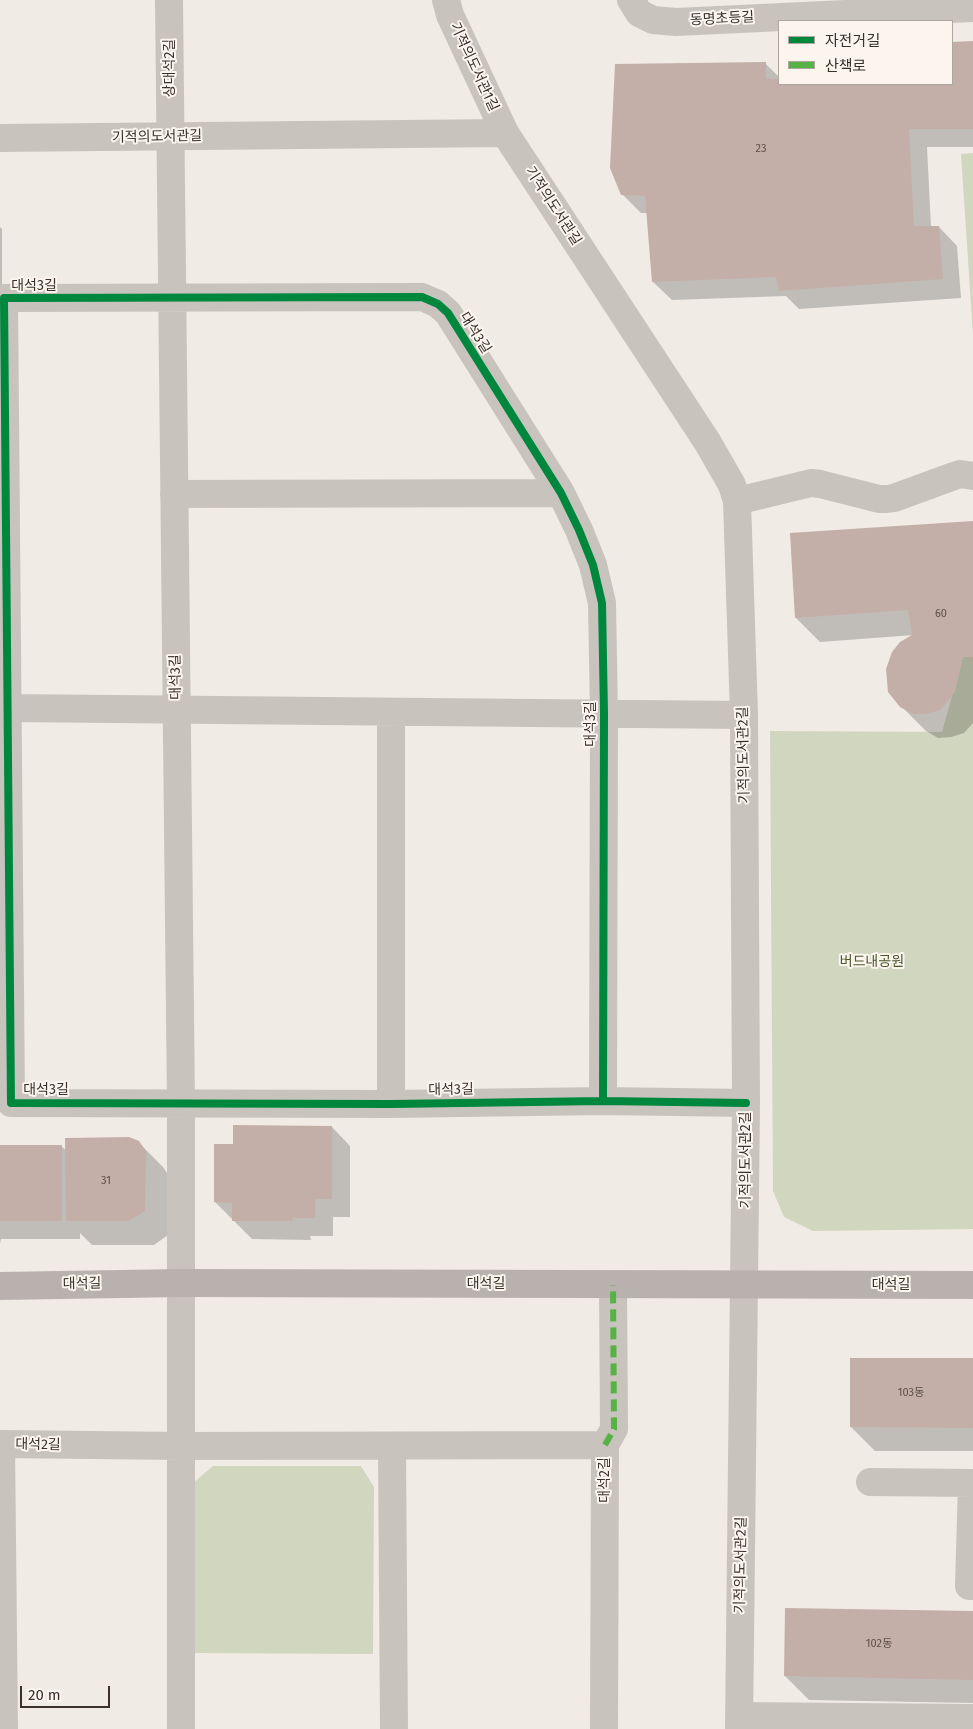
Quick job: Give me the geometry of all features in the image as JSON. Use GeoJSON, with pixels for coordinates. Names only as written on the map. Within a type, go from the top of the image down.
{"type":"FeatureCollection","features":[{"type":"Feature","properties":{"kind":"main road","name":"대석길"},"geometry":{"type":"LineString","coordinates":[[0,1286],[182,1283],[973,1285]]}},
{"type":"Feature","properties":{"kind":"street","name":"상대석2길"},"geometry":{"type":"LineString","coordinates":[[170,0],[170,137]]}},
{"type":"Feature","properties":{"kind":"street","name":"기적의도서관1길"},"geometry":{"type":"LineString","coordinates":[[446,0],[450,15],[505,133]]}},
{"type":"Feature","properties":{"kind":"street","name":"동명초등길"},"geometry":{"type":"LineString","coordinates":[[631,0],[639,13],[652,20],[676,22],[973,8]]}},
{"type":"Feature","properties":{"kind":"street","name":"기적의도서관길"},"geometry":{"type":"LineString","coordinates":[[0,138],[505,133],[708,443],[732,484],[737,501]]}},
{"type":"Feature","properties":{"kind":"street","name":"대석3길"},"geometry":{"type":"LineString","coordinates":[[170,137],[182,1283]]}},
{"type":"Feature","properties":{"kind":"street","name":"대석3길"},"geometry":{"type":"LineString","coordinates":[[422,297],[438,304],[448,313],[561,493],[593,565],[602,603],[604,714],[603,1101],[390,1104],[11,1102],[4,298],[422,297]]}},
{"type":"Feature","properties":{"kind":"street"},"geometry":{"type":"LineString","coordinates":[[737,501],[811,483],[879,499],[887,499],[960,474],[973,476]]}},
{"type":"Feature","properties":{"kind":"street"},"geometry":{"type":"LineString","coordinates":[[174,494],[561,493]]}},
{"type":"Feature","properties":{"kind":"street","name":"기적의도서관2길"},"geometry":{"type":"LineString","coordinates":[[737,501],[744,715],[746,1103],[739,1722]]}},
{"type":"Feature","properties":{"kind":"street","name":"대석3길"},"geometry":{"type":"LineString","coordinates":[[8,708],[604,714]]}},
{"type":"Feature","properties":{"kind":"street"},"geometry":{"type":"LineString","coordinates":[[390,1104],[391,712]]}},
{"type":"Feature","properties":{"kind":"street"},"geometry":{"type":"LineString","coordinates":[[604,714],[744,715]]}},
{"type":"Feature","properties":{"kind":"street"},"geometry":{"type":"LineString","coordinates":[[603,1101],[746,1103]]}},
{"type":"Feature","properties":{"kind":"street"},"geometry":{"type":"LineString","coordinates":[[181,1729],[182,1283]]}},
{"type":"Feature","properties":{"kind":"street"},"geometry":{"type":"LineString","coordinates":[[605,1445],[614,1429],[613,1285]]}},
{"type":"Feature","properties":{"kind":"street","name":"대석2길"},"geometry":{"type":"LineString","coordinates":[[4,1729],[1,1444],[392,1447],[605,1445],[604,1729]]}},
{"type":"Feature","properties":{"kind":"street"},"geometry":{"type":"LineString","coordinates":[[392,1447],[394,1729]]}},
{"type":"Feature","properties":{"kind":"street"},"geometry":{"type":"LineString","coordinates":[[870,1482],[973,1483],[969,1586],[973,1586]]}},
{"type":"Feature","properties":{"kind":"street"},"geometry":{"type":"LineString","coordinates":[[739,1722],[973,1718]]}},
{"type":"Feature","properties":{"kind":"green space"},"geometry":{"type":"Polygon","coordinates":[[[973,153],[973,335],[961,154],[973,153]]]}},
{"type":"Feature","properties":{"kind":"green space","name":"버드내공원"},"geometry":{"type":"Polygon","coordinates":[[[963,657],[973,657],[973,1229],[813,1231],[784,1217],[773,1191],[770,731],[942,732],[963,657]]]}},
{"type":"Feature","properties":{"kind":"green space"},"geometry":{"type":"Polygon","coordinates":[[[213,1466],[361,1466],[374,1487],[373,1654],[191,1653],[192,1484],[213,1466]]]}},
{"type":"Feature","properties":{"kind":"building"},"geometry":{"type":"Polygon","coordinates":[[[973,41],[973,129],[909,129],[914,226],[939,226],[943,279],[779,291],[776,277],[652,282],[645,196],[621,195],[610,168],[615,64],[766,62],[766,79],[778,79],[778,85],[953,85],[953,42],[973,41]]]}},
{"type":"Feature","properties":{"kind":"building"},"geometry":{"type":"Polygon","coordinates":[[[973,521],[973,657],[963,657],[955,692],[940,710],[926,714],[913,714],[900,707],[888,692],[886,669],[892,652],[900,642],[912,635],[908,610],[795,618],[790,533],[973,521]]]}},
{"type":"Feature","properties":{"kind":"building"},"geometry":{"type":"Polygon","coordinates":[[[233,1125],[332,1126],[332,1199],[315,1199],[315,1218],[292,1218],[293,1221],[232,1221],[232,1203],[214,1202],[214,1144],[233,1144],[233,1125]]]}},
{"type":"Feature","properties":{"kind":"building"},"geometry":{"type":"Polygon","coordinates":[[[129,1137],[139,1141],[146,1151],[145,1211],[129,1221],[66,1221],[65,1138],[129,1137]]]}},
{"type":"Feature","properties":{"kind":"building"},"geometry":{"type":"Polygon","coordinates":[[[0,1145],[62,1145],[62,1221],[0,1221],[0,1145]]]}},
{"type":"Feature","properties":{"kind":"building"},"geometry":{"type":"Polygon","coordinates":[[[850,1358],[973,1358],[973,1428],[850,1427],[850,1358]]]}},
{"type":"Feature","properties":{"kind":"building"},"geometry":{"type":"Polygon","coordinates":[[[785,1608],[973,1611],[973,1680],[784,1676],[785,1608]]]}},
{"type":"Feature","properties":{"kind":"marked path"},"geometry":{"type":"LineString","coordinates":[[605,1445],[614,1429],[613,1285]]}},
{"type":"Feature","properties":{"kind":"cycle path"},"geometry":{"type":"LineString","coordinates":[[603,1101],[604,714],[602,603],[593,565],[561,493],[448,313],[438,304],[422,297],[4,298],[11,1103],[391,1104],[603,1101],[746,1103]]}}]}
